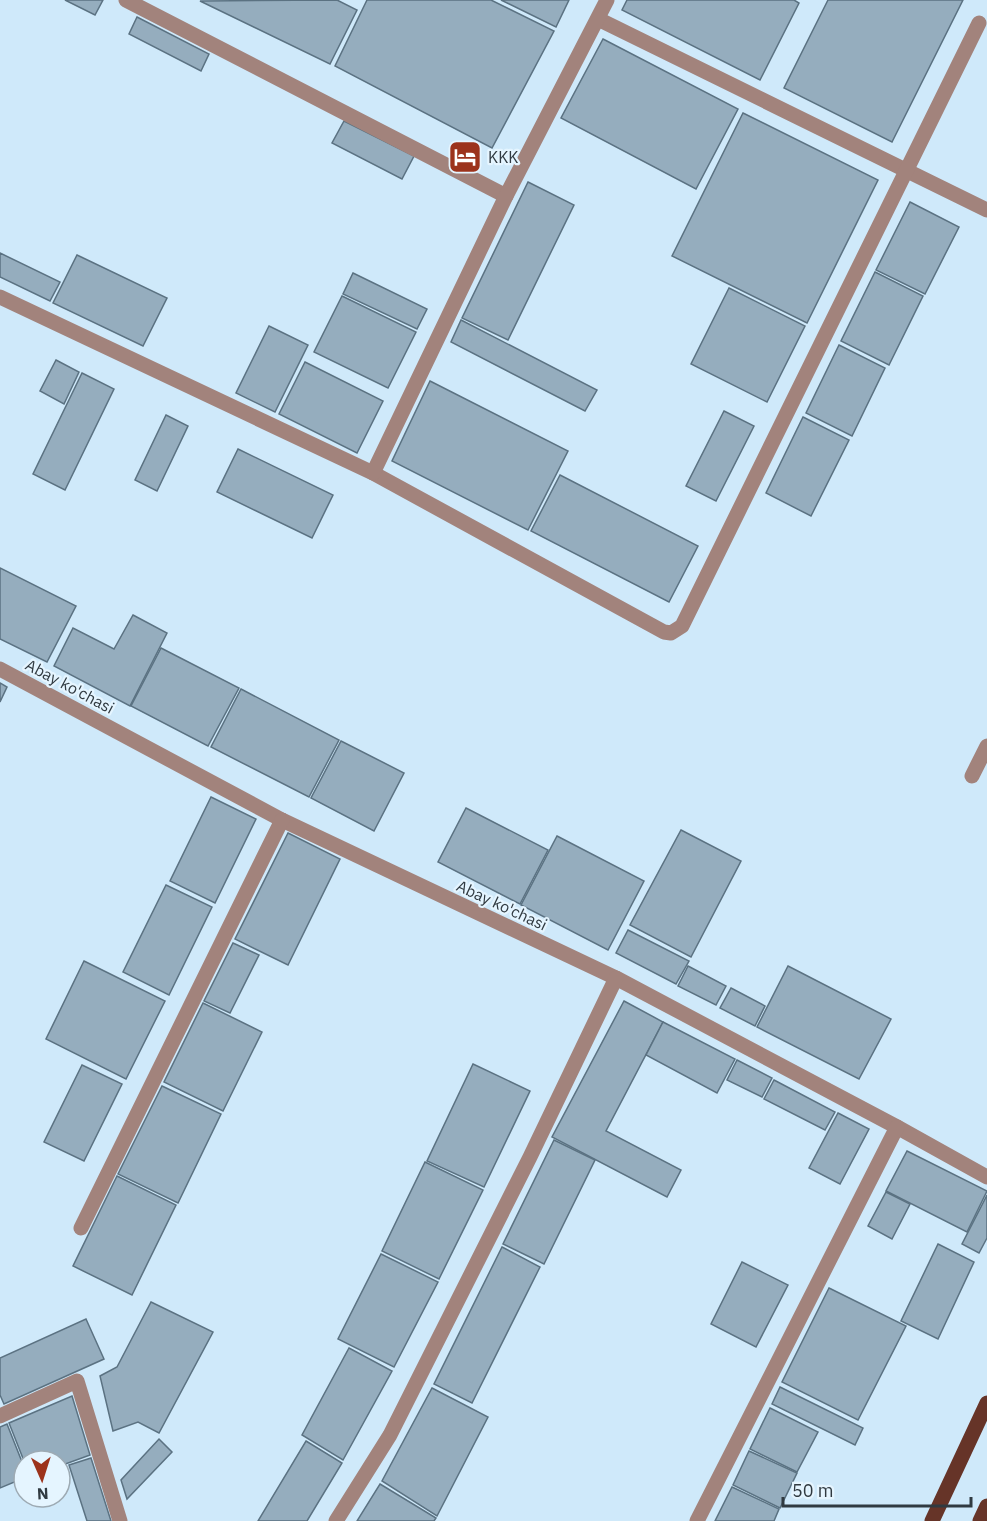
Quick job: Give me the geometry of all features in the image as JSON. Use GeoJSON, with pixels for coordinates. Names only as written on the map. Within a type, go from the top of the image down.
{"type":"FeatureCollection","features":[{"type":"Feature","properties":{"kind":"main road"},"geometry":{"type":"LineString","coordinates":[[932,1521],[987,1403]]}},
{"type":"Feature","properties":{"kind":"main road"},"geometry":{"type":"LineString","coordinates":[[980,1521],[987,1506]]}},
{"type":"Feature","properties":{"kind":"street"},"geometry":{"type":"LineString","coordinates":[[126,0],[506,196]]}},
{"type":"Feature","properties":{"kind":"street"},"geometry":{"type":"LineString","coordinates":[[373,473],[506,196],[607,0]]}},
{"type":"Feature","properties":{"kind":"street"},"geometry":{"type":"LineString","coordinates":[[598,19],[987,210]]}},
{"type":"Feature","properties":{"kind":"street"},"geometry":{"type":"LineString","coordinates":[[0,297],[373,473],[664,632],[677,631],[682,626],[979,23]]}},
{"type":"Feature","properties":{"kind":"street","name":"Abay ko'chasi"},"geometry":{"type":"LineString","coordinates":[[0,669],[282,820],[616,978],[987,1177]]}},
{"type":"Feature","properties":{"kind":"street"},"geometry":{"type":"LineString","coordinates":[[972,776],[987,746]]}},
{"type":"Feature","properties":{"kind":"street"},"geometry":{"type":"LineString","coordinates":[[81,1228],[282,820]]}},
{"type":"Feature","properties":{"kind":"street"},"geometry":{"type":"LineString","coordinates":[[336,1521],[390,1434],[530,1157],[616,978]]}},
{"type":"Feature","properties":{"kind":"street"},"geometry":{"type":"LineString","coordinates":[[697,1521],[897,1127]]}},
{"type":"Feature","properties":{"kind":"street"},"geometry":{"type":"LineString","coordinates":[[0,1416],[77,1381],[120,1521]]}},
{"type":"Feature","properties":{"kind":"building"},"geometry":{"type":"Polygon","coordinates":[[[65,0],[103,0],[95,15],[65,0]]]}},
{"type":"Feature","properties":{"kind":"building"},"geometry":{"type":"Polygon","coordinates":[[[337,0],[357,10],[330,64],[200,1],[337,0]]]}},
{"type":"Feature","properties":{"kind":"building"},"geometry":{"type":"Polygon","coordinates":[[[367,0],[491,0],[554,31],[492,148],[335,66],[367,0]]]}},
{"type":"Feature","properties":{"kind":"building"},"geometry":{"type":"Polygon","coordinates":[[[501,0],[569,0],[556,27],[501,0]]]}},
{"type":"Feature","properties":{"kind":"building"},"geometry":{"type":"Polygon","coordinates":[[[627,0],[794,0],[799,3],[760,80],[622,10],[627,0]]]}},
{"type":"Feature","properties":{"kind":"building"},"geometry":{"type":"Polygon","coordinates":[[[828,0],[963,0],[892,142],[784,88],[828,0]]]}},
{"type":"Feature","properties":{"kind":"building"},"geometry":{"type":"Polygon","coordinates":[[[137,17],[209,54],[201,71],[129,34],[137,17]]]}},
{"type":"Feature","properties":{"kind":"building"},"geometry":{"type":"Polygon","coordinates":[[[603,39],[738,109],[696,189],[561,118],[603,39]]]}},
{"type":"Feature","properties":{"kind":"building"},"geometry":{"type":"Polygon","coordinates":[[[743,113],[878,180],[807,323],[672,256],[743,113]]]}},
{"type":"Feature","properties":{"kind":"building"},"geometry":{"type":"Polygon","coordinates":[[[344,121],[414,156],[402,179],[332,143],[344,121]]]}},
{"type":"Feature","properties":{"kind":"building"},"geometry":{"type":"Polygon","coordinates":[[[528,182],[574,205],[508,340],[462,318],[528,182]]]}},
{"type":"Feature","properties":{"kind":"building"},"geometry":{"type":"Polygon","coordinates":[[[910,202],[959,227],[925,294],[876,270],[910,202]]]}},
{"type":"Feature","properties":{"kind":"building"},"geometry":{"type":"Polygon","coordinates":[[[0,253],[60,282],[50,301],[0,277],[0,253]]]}},
{"type":"Feature","properties":{"kind":"building"},"geometry":{"type":"Polygon","coordinates":[[[77,255],[167,298],[143,346],[53,303],[77,255]]]}},
{"type":"Feature","properties":{"kind":"building"},"geometry":{"type":"Polygon","coordinates":[[[875,272],[923,296],[889,365],[841,341],[875,272]]]}},
{"type":"Feature","properties":{"kind":"building"},"geometry":{"type":"Polygon","coordinates":[[[353,273],[427,309],[417,329],[343,294],[353,273]]]}},
{"type":"Feature","properties":{"kind":"building"},"geometry":{"type":"Polygon","coordinates":[[[729,288],[805,326],[767,402],[691,364],[729,288]]]}},
{"type":"Feature","properties":{"kind":"building"},"geometry":{"type":"Polygon","coordinates":[[[342,296],[416,332],[388,388],[314,352],[342,296]]]}},
{"type":"Feature","properties":{"kind":"building"},"geometry":{"type":"Polygon","coordinates":[[[461,320],[597,390],[585,411],[451,342],[461,320]]]}},
{"type":"Feature","properties":{"kind":"building"},"geometry":{"type":"Polygon","coordinates":[[[269,326],[308,345],[275,412],[236,393],[269,326]]]}},
{"type":"Feature","properties":{"kind":"building"},"geometry":{"type":"Polygon","coordinates":[[[839,345],[885,368],[852,436],[806,413],[839,345]]]}},
{"type":"Feature","properties":{"kind":"building"},"geometry":{"type":"Polygon","coordinates":[[[56,360],[79,372],[64,404],[40,391],[56,360]]]}},
{"type":"Feature","properties":{"kind":"building"},"geometry":{"type":"Polygon","coordinates":[[[305,362],[383,401],[357,453],[279,414],[305,362]]]}},
{"type":"Feature","properties":{"kind":"building"},"geometry":{"type":"Polygon","coordinates":[[[82,373],[114,389],[65,490],[33,474],[82,373]]]}},
{"type":"Feature","properties":{"kind":"building"},"geometry":{"type":"Polygon","coordinates":[[[430,381],[568,451],[528,530],[392,461],[430,381]]]}},
{"type":"Feature","properties":{"kind":"building"},"geometry":{"type":"Polygon","coordinates":[[[724,411],[754,426],[716,501],[686,486],[724,411]]]}},
{"type":"Feature","properties":{"kind":"building"},"geometry":{"type":"Polygon","coordinates":[[[166,415],[188,426],[157,491],[135,480],[166,415]]]}},
{"type":"Feature","properties":{"kind":"building"},"geometry":{"type":"Polygon","coordinates":[[[803,417],[849,440],[811,516],[766,493],[803,417]]]}},
{"type":"Feature","properties":{"kind":"building"},"geometry":{"type":"Polygon","coordinates":[[[238,449],[333,495],[312,538],[217,492],[238,449]]]}},
{"type":"Feature","properties":{"kind":"building"},"geometry":{"type":"Polygon","coordinates":[[[560,475],[698,546],[669,602],[531,531],[560,475]]]}},
{"type":"Feature","properties":{"kind":"building"},"geometry":{"type":"Polygon","coordinates":[[[0,568],[76,606],[47,662],[0,639],[0,568]]]}},
{"type":"Feature","properties":{"kind":"building"},"geometry":{"type":"Polygon","coordinates":[[[133,615],[167,633],[130,706],[54,666],[73,628],[114,649],[133,615]]]}},
{"type":"Feature","properties":{"kind":"building"},"geometry":{"type":"Polygon","coordinates":[[[161,648],[239,688],[208,746],[131,706],[161,648]]]}},
{"type":"Feature","properties":{"kind":"building"},"geometry":{"type":"Polygon","coordinates":[[[0,683],[7,687],[0,702],[0,683]]]}},
{"type":"Feature","properties":{"kind":"building"},"geometry":{"type":"Polygon","coordinates":[[[241,689],[339,740],[309,797],[211,747],[241,689]]]}},
{"type":"Feature","properties":{"kind":"building"},"geometry":{"type":"Polygon","coordinates":[[[341,741],[404,773],[374,831],[311,798],[341,741]]]}},
{"type":"Feature","properties":{"kind":"building"},"geometry":{"type":"Polygon","coordinates":[[[211,797],[256,819],[215,903],[170,881],[211,797]]]}},
{"type":"Feature","properties":{"kind":"building"},"geometry":{"type":"Polygon","coordinates":[[[466,808],[548,850],[520,904],[438,862],[466,808]]]}},
{"type":"Feature","properties":{"kind":"building"},"geometry":{"type":"Polygon","coordinates":[[[681,830],[741,861],[691,957],[630,925],[681,830]]]}},
{"type":"Feature","properties":{"kind":"building"},"geometry":{"type":"Polygon","coordinates":[[[288,833],[340,859],[288,965],[235,939],[288,833]]]}},
{"type":"Feature","properties":{"kind":"building"},"geometry":{"type":"Polygon","coordinates":[[[557,836],[644,881],[608,950],[521,905],[557,836]]]}},
{"type":"Feature","properties":{"kind":"building"},"geometry":{"type":"Polygon","coordinates":[[[166,885],[212,907],[169,995],[123,972],[166,885]]]}},
{"type":"Feature","properties":{"kind":"building"},"geometry":{"type":"Polygon","coordinates":[[[628,930],[689,961],[676,984],[616,953],[628,930]]]}},
{"type":"Feature","properties":{"kind":"building"},"geometry":{"type":"Polygon","coordinates":[[[233,943],[259,955],[230,1013],[204,1001],[233,943]]]}},
{"type":"Feature","properties":{"kind":"building"},"geometry":{"type":"Polygon","coordinates":[[[84,961],[165,1001],[126,1079],[46,1039],[84,961]]]}},
{"type":"Feature","properties":{"kind":"building"},"geometry":{"type":"Polygon","coordinates":[[[688,966],[726,986],[716,1005],[678,986],[688,966]]]}},
{"type":"Feature","properties":{"kind":"building"},"geometry":{"type":"Polygon","coordinates":[[[788,966],[891,1019],[859,1079],[757,1027],[788,966]]]}},
{"type":"Feature","properties":{"kind":"building"},"geometry":{"type":"Polygon","coordinates":[[[731,988],[765,1006],[755,1026],[720,1008],[731,988]]]}},
{"type":"Feature","properties":{"kind":"building"},"geometry":{"type":"Polygon","coordinates":[[[624,1001],[663,1022],[606,1131],[681,1170],[667,1197],[552,1137],[624,1001]]]}},
{"type":"Feature","properties":{"kind":"building"},"geometry":{"type":"Polygon","coordinates":[[[203,1003],[262,1032],[223,1111],[164,1082],[203,1003]]]}},
{"type":"Feature","properties":{"kind":"building"},"geometry":{"type":"Polygon","coordinates":[[[663,1022],[735,1059],[717,1093],[646,1055],[663,1022]]]}},
{"type":"Feature","properties":{"kind":"building"},"geometry":{"type":"Polygon","coordinates":[[[737,1060],[772,1078],[762,1097],[727,1080],[737,1060]]]}},
{"type":"Feature","properties":{"kind":"building"},"geometry":{"type":"Polygon","coordinates":[[[473,1064],[530,1091],[484,1187],[427,1161],[473,1064]]]}},
{"type":"Feature","properties":{"kind":"building"},"geometry":{"type":"Polygon","coordinates":[[[82,1065],[122,1084],[84,1161],[44,1142],[82,1065]]]}},
{"type":"Feature","properties":{"kind":"building"},"geometry":{"type":"Polygon","coordinates":[[[774,1080],[835,1112],[825,1130],[764,1099],[774,1080]]]}},
{"type":"Feature","properties":{"kind":"building"},"geometry":{"type":"Polygon","coordinates":[[[162,1086],[221,1114],[178,1203],[118,1174],[162,1086]]]}},
{"type":"Feature","properties":{"kind":"building"},"geometry":{"type":"Polygon","coordinates":[[[838,1113],[869,1129],[840,1184],[809,1168],[838,1113]]]}},
{"type":"Feature","properties":{"kind":"building"},"geometry":{"type":"Polygon","coordinates":[[[554,1140],[595,1160],[544,1264],[503,1244],[554,1140]]]}},
{"type":"Feature","properties":{"kind":"building"},"geometry":{"type":"Polygon","coordinates":[[[907,1151],[987,1191],[967,1232],[886,1191],[907,1151]]]}},
{"type":"Feature","properties":{"kind":"building"},"geometry":{"type":"Polygon","coordinates":[[[425,1162],[483,1190],[439,1279],[382,1251],[425,1162]]]}},
{"type":"Feature","properties":{"kind":"building"},"geometry":{"type":"Polygon","coordinates":[[[117,1176],[176,1205],[132,1295],[73,1266],[117,1176]]]}},
{"type":"Feature","properties":{"kind":"building"},"geometry":{"type":"Polygon","coordinates":[[[886,1192],[910,1204],[892,1239],[868,1226],[886,1192]]]}},
{"type":"Feature","properties":{"kind":"building"},"geometry":{"type":"Polygon","coordinates":[[[987,1195],[987,1238],[979,1253],[962,1244],[987,1195]]]}},
{"type":"Feature","properties":{"kind":"building"},"geometry":{"type":"Polygon","coordinates":[[[938,1244],[974,1262],[938,1339],[901,1321],[938,1244]]]}},
{"type":"Feature","properties":{"kind":"building"},"geometry":{"type":"Polygon","coordinates":[[[502,1247],[540,1267],[472,1403],[434,1384],[502,1247]]]}},
{"type":"Feature","properties":{"kind":"building"},"geometry":{"type":"Polygon","coordinates":[[[381,1254],[438,1282],[394,1367],[338,1339],[381,1254]]]}},
{"type":"Feature","properties":{"kind":"building"},"geometry":{"type":"Polygon","coordinates":[[[742,1262],[788,1285],[756,1347],[711,1324],[742,1262]]]}},
{"type":"Feature","properties":{"kind":"building"},"geometry":{"type":"Polygon","coordinates":[[[829,1288],[906,1326],[858,1420],[782,1382],[829,1288]]]}},
{"type":"Feature","properties":{"kind":"building"},"geometry":{"type":"Polygon","coordinates":[[[151,1302],[213,1332],[159,1433],[138,1422],[113,1431],[100,1376],[117,1367],[151,1302]]]}},
{"type":"Feature","properties":{"kind":"building"},"geometry":{"type":"Polygon","coordinates":[[[86,1319],[104,1359],[4,1404],[0,1395],[0,1358],[86,1319]]]}},
{"type":"Feature","properties":{"kind":"building"},"geometry":{"type":"Polygon","coordinates":[[[349,1348],[392,1371],[343,1460],[302,1435],[349,1348]]]}},
{"type":"Feature","properties":{"kind":"building"},"geometry":{"type":"Polygon","coordinates":[[[780,1387],[863,1428],[855,1445],[772,1404],[780,1387]]]}},
{"type":"Feature","properties":{"kind":"building"},"geometry":{"type":"Polygon","coordinates":[[[432,1388],[488,1417],[437,1516],[382,1481],[432,1388]]]}},
{"type":"Feature","properties":{"kind":"building"},"geometry":{"type":"Polygon","coordinates":[[[72,1396],[90,1455],[72,1462],[72,1449],[19,1449],[9,1423],[72,1396]]]}},
{"type":"Feature","properties":{"kind":"building"},"geometry":{"type":"Polygon","coordinates":[[[770,1408],[818,1432],[797,1472],[750,1449],[770,1408]]]}},
{"type":"Feature","properties":{"kind":"building"},"geometry":{"type":"Polygon","coordinates":[[[7,1424],[17,1449],[12,1449],[12,1483],[0,1488],[0,1427],[7,1424]]]}},
{"type":"Feature","properties":{"kind":"building"},"geometry":{"type":"Polygon","coordinates":[[[159,1439],[172,1452],[127,1499],[121,1480],[159,1439]]]}},
{"type":"Feature","properties":{"kind":"building"},"geometry":{"type":"Polygon","coordinates":[[[306,1441],[342,1463],[307,1521],[258,1521],[306,1441]]]}},
{"type":"Feature","properties":{"kind":"building"},"geometry":{"type":"Polygon","coordinates":[[[749,1451],[797,1473],[780,1508],[733,1485],[749,1451]]]}},
{"type":"Feature","properties":{"kind":"building"},"geometry":{"type":"Polygon","coordinates":[[[91,1458],[111,1521],[87,1521],[72,1474],[72,1464],[91,1458]]]}},
{"type":"Feature","properties":{"kind":"building"},"geometry":{"type":"Polygon","coordinates":[[[380,1484],[436,1518],[434,1521],[357,1521],[380,1484]]]}},
{"type":"Feature","properties":{"kind":"building"},"geometry":{"type":"Polygon","coordinates":[[[732,1487],[779,1509],[774,1521],[715,1521],[732,1487]]]}},
{"type":"Feature","properties":{"kind":"place","name":"KKK"},"geometry":{"type":"Point","coordinates":[465,157]}}]}
